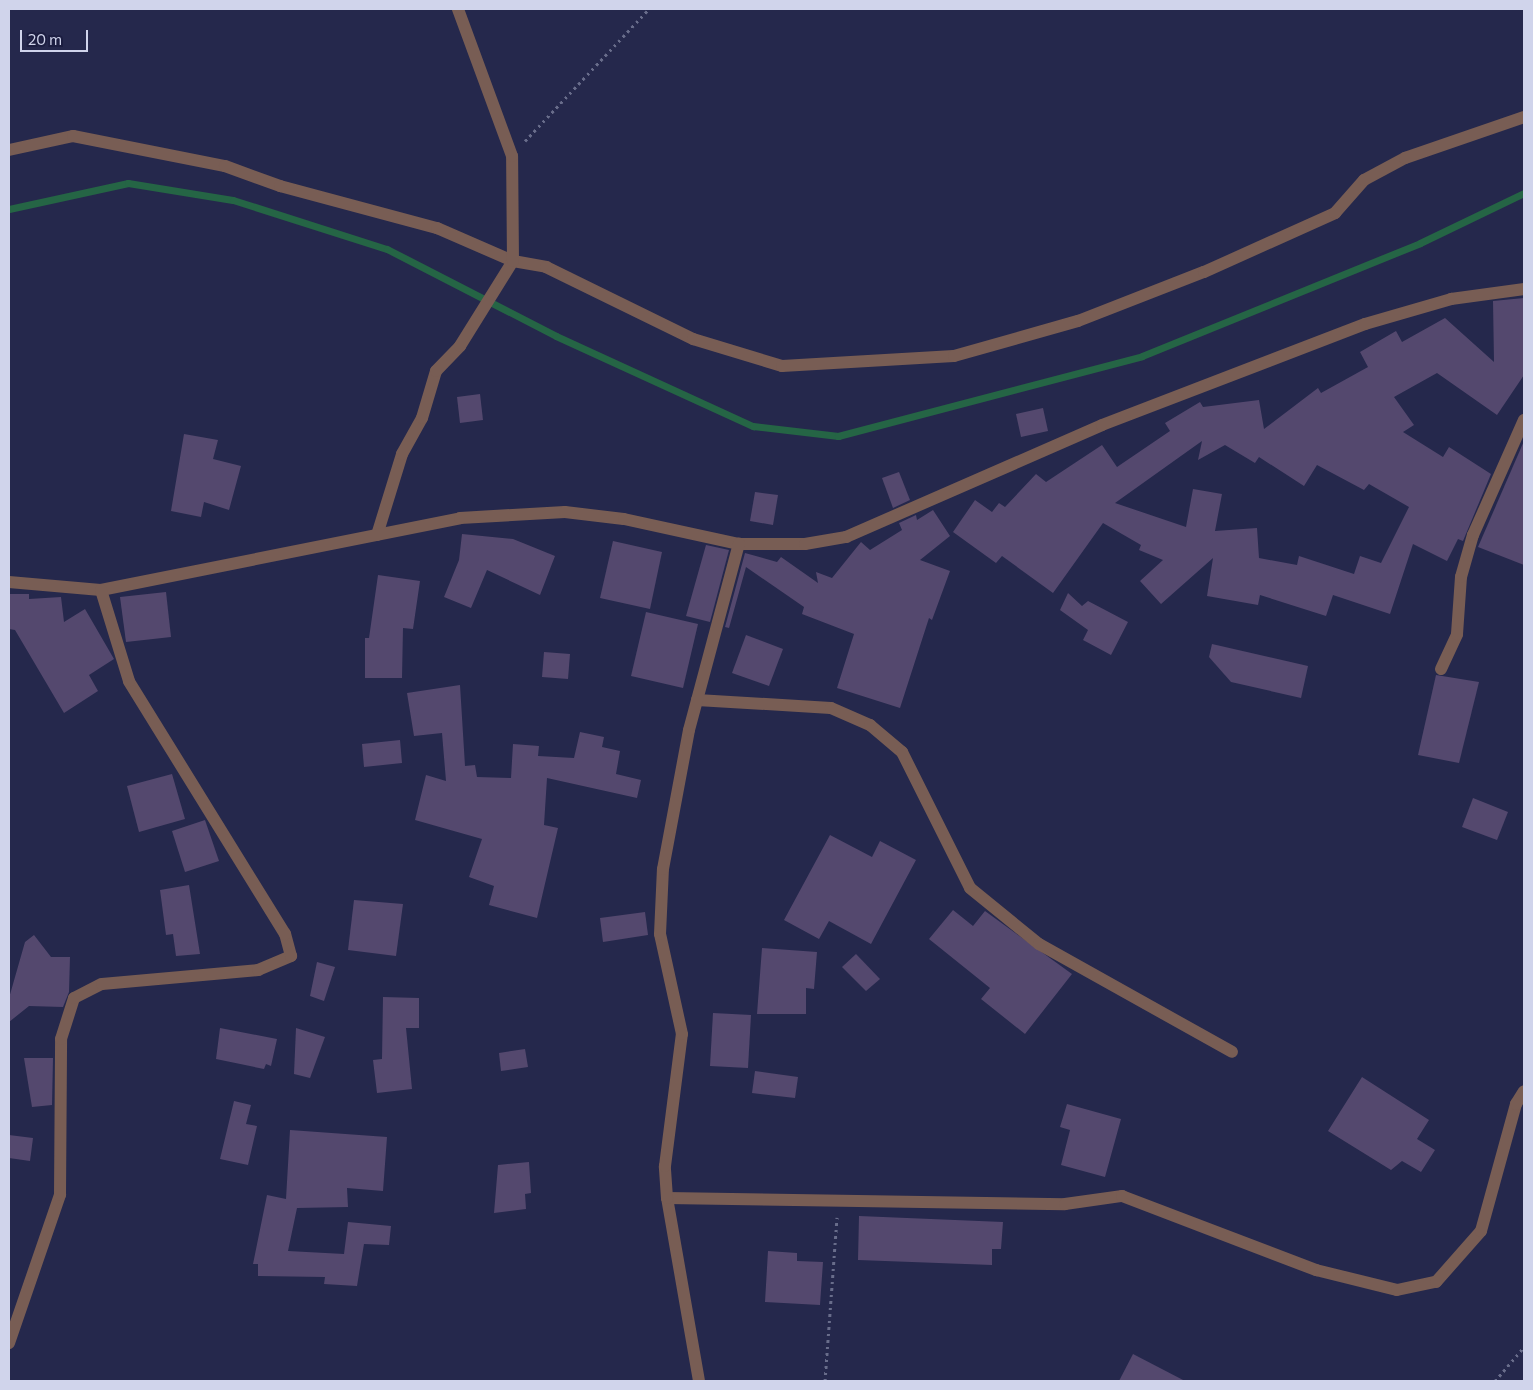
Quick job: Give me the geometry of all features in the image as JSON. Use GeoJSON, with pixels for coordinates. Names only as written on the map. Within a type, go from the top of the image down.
{"type":"FeatureCollection","features":[{"type":"Feature","properties":{"kind":"street"},"geometry":{"type":"LineString","coordinates":[[377,536],[402,454],[422,418],[436,371],[460,346],[491,292],[513,261],[512,156],[458,9]]}},
{"type":"Feature","properties":{"kind":"street"},"geometry":{"type":"LineString","coordinates":[[9,150],[73,136],[114,141],[225,166],[280,186],[437,228],[513,261],[546,266],[693,339],[782,366],[954,356],[1078,321],[1204,272],[1335,213],[1364,180],[1405,158],[1524,117]]}},
{"type":"Feature","properties":{"kind":"street"},"geometry":{"type":"LineString","coordinates":[[9,582],[101,590],[460,518],[565,512],[624,519],[739,544],[805,544],[846,537],[1102,426],[1365,324],[1451,299],[1524,289]]}},
{"type":"Feature","properties":{"kind":"street"},"geometry":{"type":"LineString","coordinates":[[1441,669],[1457,634],[1461,578],[1472,535],[1524,420]]}},
{"type":"Feature","properties":{"kind":"street"},"geometry":{"type":"LineString","coordinates":[[699,1381],[667,1198],[665,1166],[682,1034],[660,934],[663,869],[698,700],[739,544]]}},
{"type":"Feature","properties":{"kind":"street"},"geometry":{"type":"LineString","coordinates":[[9,1343],[11,1328],[60,1195],[61,1039],[74,998],[102,984],[258,970],[291,956],[285,934],[129,681],[101,590]]}},
{"type":"Feature","properties":{"kind":"street"},"geometry":{"type":"LineString","coordinates":[[698,700],[831,708],[870,725],[902,752],[970,888],[1039,944],[1232,1052]]}},
{"type":"Feature","properties":{"kind":"street"},"geometry":{"type":"LineString","coordinates":[[667,1198],[1065,1204],[1122,1196],[1316,1270],[1398,1290],[1436,1282],[1481,1231],[1516,1104],[1524,1091]]}},
{"type":"Feature","properties":{"kind":"path"},"geometry":{"type":"LineString","coordinates":[[512,156],[649,9]]}},
{"type":"Feature","properties":{"kind":"path"},"geometry":{"type":"LineString","coordinates":[[824,1381],[838,1202]]}},
{"type":"Feature","properties":{"kind":"path"},"geometry":{"type":"LineString","coordinates":[[1495,1381],[1524,1347]]}},
{"type":"Feature","properties":{"kind":"building"},"geometry":{"type":"Polygon","coordinates":[[[1524,298],[1524,375],[1497,415],[1437,373],[1394,397],[1414,425],[1403,432],[1443,457],[1449,447],[1491,474],[1463,541],[1458,539],[1447,561],[1413,544],[1390,614],[1333,595],[1326,616],[1260,595],[1258,605],[1207,596],[1213,558],[1161,604],[1140,581],[1163,560],[1139,550],[1141,545],[1103,523],[1053,593],[1002,556],[996,563],[953,532],[975,500],[992,512],[999,503],[1005,507],[1036,474],[1046,482],[1102,445],[1117,467],[1170,431],[1165,423],[1200,402],[1203,407],[1259,400],[1264,429],[1318,388],[1321,393],[1368,367],[1360,352],[1396,331],[1402,342],[1445,318],[1494,362],[1493,301],[1524,298]],[[1202,441],[1115,503],[1186,527],[1193,489],[1222,494],[1215,531],[1257,528],[1259,558],[1297,565],[1299,556],[1354,574],[1360,556],[1381,563],[1409,507],[1369,484],[1364,490],[1317,465],[1304,486],[1259,457],[1255,463],[1225,445],[1198,460],[1202,441]]]}},
{"type":"Feature","properties":{"kind":"building"},"geometry":{"type":"Polygon","coordinates":[[[480,394],[483,420],[460,423],[457,397],[480,394]]]}},
{"type":"Feature","properties":{"kind":"building"},"geometry":{"type":"Polygon","coordinates":[[[1043,408],[1048,431],[1021,437],[1016,414],[1043,408]]]}},
{"type":"Feature","properties":{"kind":"building"},"geometry":{"type":"Polygon","coordinates":[[[184,434],[218,440],[213,459],[241,466],[229,510],[204,502],[201,517],[171,511],[184,434]]]}},
{"type":"Feature","properties":{"kind":"building"},"geometry":{"type":"Polygon","coordinates":[[[1524,441],[1524,565],[1478,547],[1524,441]]]}},
{"type":"Feature","properties":{"kind":"building"},"geometry":{"type":"Polygon","coordinates":[[[899,472],[910,500],[893,508],[882,478],[899,472]]]}},
{"type":"Feature","properties":{"kind":"building"},"geometry":{"type":"Polygon","coordinates":[[[755,492],[778,495],[773,525],[750,521],[755,492]]]}},
{"type":"Feature","properties":{"kind":"building"},"geometry":{"type":"Polygon","coordinates":[[[933,510],[950,536],[920,560],[950,571],[932,620],[929,618],[900,708],[837,688],[854,634],[802,614],[804,607],[746,567],[729,628],[725,627],[745,553],[777,562],[781,557],[818,583],[816,572],[832,578],[861,542],[870,550],[902,530],[899,523],[916,515],[917,520],[933,510]]]}},
{"type":"Feature","properties":{"kind":"building"},"geometry":{"type":"Polygon","coordinates":[[[462,534],[513,539],[555,556],[540,595],[487,570],[471,608],[444,597],[459,560],[462,534]]]}},
{"type":"Feature","properties":{"kind":"building"},"geometry":{"type":"Polygon","coordinates":[[[613,541],[662,552],[650,609],[600,598],[613,541]]]}},
{"type":"Feature","properties":{"kind":"building"},"geometry":{"type":"Polygon","coordinates":[[[706,545],[729,550],[710,622],[686,616],[706,545]]]}},
{"type":"Feature","properties":{"kind":"building"},"geometry":{"type":"Polygon","coordinates":[[[378,575],[420,581],[413,629],[403,628],[402,678],[365,678],[365,638],[369,638],[378,575]]]}},
{"type":"Feature","properties":{"kind":"building"},"geometry":{"type":"Polygon","coordinates":[[[166,592],[171,637],[126,642],[120,597],[166,592]]]}},
{"type":"Feature","properties":{"kind":"building"},"geometry":{"type":"Polygon","coordinates":[[[1068,593],[1082,606],[1088,601],[1128,622],[1111,655],[1083,640],[1088,630],[1060,610],[1068,593]]]}},
{"type":"Feature","properties":{"kind":"building"},"geometry":{"type":"Polygon","coordinates":[[[9,594],[29,594],[29,599],[61,597],[64,622],[85,609],[114,659],[89,675],[98,691],[64,713],[15,630],[9,629],[9,594]]]}},
{"type":"Feature","properties":{"kind":"building"},"geometry":{"type":"Polygon","coordinates":[[[646,612],[698,624],[683,688],[631,676],[646,612]]]}},
{"type":"Feature","properties":{"kind":"building"},"geometry":{"type":"Polygon","coordinates":[[[746,635],[783,649],[769,686],[732,673],[746,635]]]}},
{"type":"Feature","properties":{"kind":"building"},"geometry":{"type":"Polygon","coordinates":[[[1212,644],[1308,666],[1301,698],[1231,682],[1209,657],[1212,644]]]}},
{"type":"Feature","properties":{"kind":"building"},"geometry":{"type":"Polygon","coordinates":[[[544,652],[570,654],[568,679],[542,677],[544,652]]]}},
{"type":"Feature","properties":{"kind":"building"},"geometry":{"type":"Polygon","coordinates":[[[1436,675],[1479,682],[1459,763],[1418,755],[1436,675]]]}},
{"type":"Feature","properties":{"kind":"building"},"geometry":{"type":"Polygon","coordinates":[[[460,685],[465,766],[475,765],[477,777],[511,778],[513,744],[539,746],[538,756],[574,758],[580,732],[604,737],[602,747],[620,751],[616,774],[641,780],[637,798],[547,778],[544,825],[558,828],[537,918],[489,905],[494,886],[469,877],[482,839],[415,820],[426,775],[446,781],[442,733],[414,736],[407,693],[460,685]]]}},
{"type":"Feature","properties":{"kind":"building"},"geometry":{"type":"Polygon","coordinates":[[[400,740],[402,763],[364,767],[362,744],[400,740]]]}},
{"type":"Feature","properties":{"kind":"building"},"geometry":{"type":"Polygon","coordinates":[[[172,774],[185,819],[139,832],[127,786],[172,774]]]}},
{"type":"Feature","properties":{"kind":"building"},"geometry":{"type":"Polygon","coordinates":[[[1473,798],[1508,812],[1497,840],[1462,827],[1473,798]]]}},
{"type":"Feature","properties":{"kind":"building"},"geometry":{"type":"Polygon","coordinates":[[[205,820],[219,861],[185,872],[172,831],[205,820]]]}},
{"type":"Feature","properties":{"kind":"building"},"geometry":{"type":"Polygon","coordinates":[[[830,835],[872,857],[880,841],[916,860],[871,944],[829,921],[819,939],[784,920],[830,835]]]}},
{"type":"Feature","properties":{"kind":"building"},"geometry":{"type":"Polygon","coordinates":[[[189,885],[200,954],[176,956],[173,934],[166,935],[160,890],[189,885]]]}},
{"type":"Feature","properties":{"kind":"building"},"geometry":{"type":"Polygon","coordinates":[[[354,900],[403,904],[396,956],[348,950],[354,900]]]}},
{"type":"Feature","properties":{"kind":"building"},"geometry":{"type":"Polygon","coordinates":[[[953,910],[973,926],[985,911],[1072,974],[1025,1034],[981,999],[990,988],[929,939],[953,910]]]}},
{"type":"Feature","properties":{"kind":"building"},"geometry":{"type":"Polygon","coordinates":[[[645,912],[648,935],[603,942],[600,918],[645,912]]]}},
{"type":"Feature","properties":{"kind":"building"},"geometry":{"type":"Polygon","coordinates":[[[34,935],[51,957],[70,957],[69,992],[63,1007],[29,1006],[9,1022],[9,998],[25,942],[34,935]]]}},
{"type":"Feature","properties":{"kind":"building"},"geometry":{"type":"Polygon","coordinates":[[[762,948],[817,952],[814,989],[806,988],[806,1014],[757,1014],[762,948]]]}},
{"type":"Feature","properties":{"kind":"building"},"geometry":{"type":"Polygon","coordinates":[[[856,954],[880,979],[866,991],[842,967],[856,954]]]}},
{"type":"Feature","properties":{"kind":"building"},"geometry":{"type":"Polygon","coordinates":[[[317,962],[335,967],[324,1001],[310,996],[317,962]]]}},
{"type":"Feature","properties":{"kind":"building"},"geometry":{"type":"Polygon","coordinates":[[[383,997],[419,998],[419,1028],[406,1028],[412,1089],[377,1093],[373,1060],[382,1059],[383,997]]]}},
{"type":"Feature","properties":{"kind":"building"},"geometry":{"type":"Polygon","coordinates":[[[713,1013],[751,1015],[748,1068],[710,1066],[713,1013]]]}},
{"type":"Feature","properties":{"kind":"building"},"geometry":{"type":"Polygon","coordinates":[[[220,1028],[277,1039],[271,1066],[266,1064],[264,1069],[216,1059],[220,1028]]]}},
{"type":"Feature","properties":{"kind":"building"},"geometry":{"type":"Polygon","coordinates":[[[296,1028],[325,1037],[310,1078],[294,1074],[296,1028]]]}},
{"type":"Feature","properties":{"kind":"building"},"geometry":{"type":"Polygon","coordinates":[[[525,1049],[528,1067],[501,1071],[499,1053],[525,1049]]]}},
{"type":"Feature","properties":{"kind":"building"},"geometry":{"type":"Polygon","coordinates":[[[24,1058],[53,1058],[52,1105],[32,1107],[24,1058]]]}},
{"type":"Feature","properties":{"kind":"building"},"geometry":{"type":"Polygon","coordinates":[[[755,1071],[798,1077],[795,1098],[752,1093],[755,1071]]]}},
{"type":"Feature","properties":{"kind":"building"},"geometry":{"type":"Polygon","coordinates":[[[1362,1077],[1429,1120],[1417,1139],[1435,1150],[1421,1172],[1402,1161],[1391,1170],[1328,1131],[1362,1077]]]}},
{"type":"Feature","properties":{"kind":"building"},"geometry":{"type":"Polygon","coordinates":[[[234,1101],[251,1105],[246,1124],[257,1126],[248,1165],[220,1159],[234,1101]]]}},
{"type":"Feature","properties":{"kind":"building"},"geometry":{"type":"Polygon","coordinates":[[[1067,1104],[1121,1119],[1105,1177],[1061,1165],[1070,1130],[1060,1127],[1067,1104]]]}},
{"type":"Feature","properties":{"kind":"building"},"geometry":{"type":"Polygon","coordinates":[[[290,1130],[387,1137],[383,1191],[347,1188],[348,1207],[297,1208],[288,1251],[344,1254],[348,1222],[391,1226],[389,1245],[364,1244],[357,1286],[324,1284],[325,1277],[258,1276],[258,1264],[253,1264],[267,1195],[286,1199],[290,1130]]]}},
{"type":"Feature","properties":{"kind":"building"},"geometry":{"type":"Polygon","coordinates":[[[9,1135],[33,1138],[30,1161],[9,1158],[9,1135]]]}},
{"type":"Feature","properties":{"kind":"building"},"geometry":{"type":"Polygon","coordinates":[[[529,1162],[531,1193],[525,1194],[526,1209],[494,1213],[498,1165],[529,1162]]]}},
{"type":"Feature","properties":{"kind":"building"},"geometry":{"type":"Polygon","coordinates":[[[859,1216],[1003,1222],[1001,1249],[992,1249],[992,1265],[858,1260],[859,1216]]]}},
{"type":"Feature","properties":{"kind":"building"},"geometry":{"type":"Polygon","coordinates":[[[768,1251],[797,1253],[797,1261],[823,1262],[820,1305],[765,1302],[768,1251]]]}},
{"type":"Feature","properties":{"kind":"building"},"geometry":{"type":"Polygon","coordinates":[[[1133,1354],[1185,1381],[1119,1381],[1133,1354]]]}},
{"type":"Feature","properties":{"kind":"waterway"},"geometry":{"type":"LineString","coordinates":[[9,209],[128,183],[233,200],[387,249],[556,336],[753,426],[838,436],[1142,356],[1420,243],[1524,193]]}}]}
